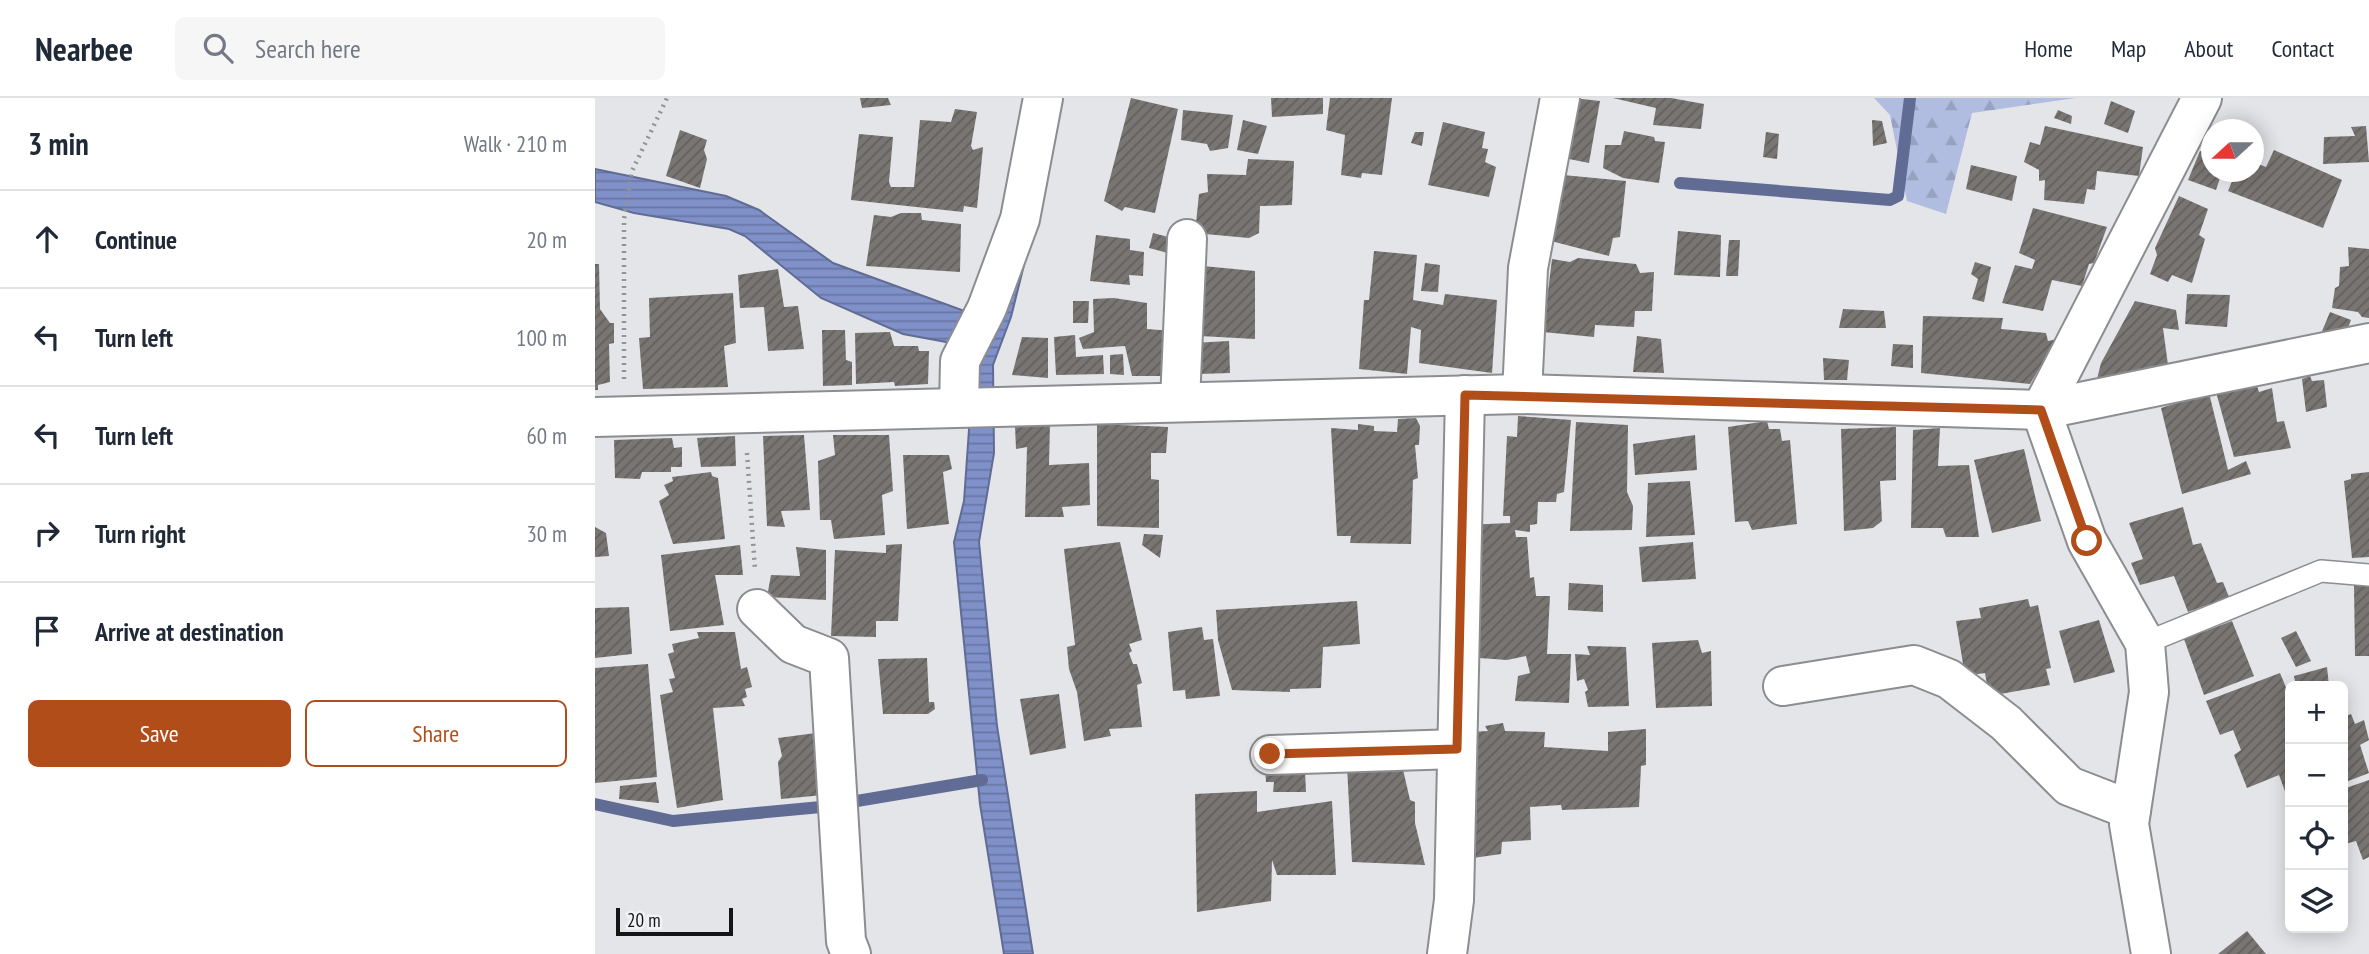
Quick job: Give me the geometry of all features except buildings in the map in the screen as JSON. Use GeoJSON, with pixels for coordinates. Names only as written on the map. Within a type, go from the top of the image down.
{"type":"FeatureCollection","features":[{"type":"Feature","properties":{"kind":"street"},"geometry":{"type":"LineString","coordinates":[[959,407],[960,361],[987,308],[1020,219],[1042,98]]}},
{"type":"Feature","properties":{"kind":"street"},"geometry":{"type":"LineString","coordinates":[[1522,394],[1528,268],[1560,98]]}},
{"type":"Feature","properties":{"kind":"street"},"geometry":{"type":"LineString","coordinates":[[2151,954],[2129,824],[2149,692],[2145,643],[2087,541],[2041,410],[2202,98]]}},
{"type":"Feature","properties":{"kind":"street"},"geometry":{"type":"LineString","coordinates":[[1180,402],[1187,239]]}},
{"type":"Feature","properties":{"kind":"street"},"geometry":{"type":"LineString","coordinates":[[609,417],[1522,394],[2041,410],[2368,345]]}},
{"type":"Feature","properties":{"kind":"street"},"geometry":{"type":"LineString","coordinates":[[1447,954],[1454,900],[1465,395]]}},
{"type":"Feature","properties":{"kind":"street"},"geometry":{"type":"LineString","coordinates":[[757,609],[793,644],[829,658],[846,941],[851,954]]}},
{"type":"Feature","properties":{"kind":"street"},"geometry":{"type":"LineString","coordinates":[[1783,686],[1914,665],[1949,679],[1996,715],[2069,786],[2131,810]]}},
{"type":"Feature","properties":{"kind":"street"},"geometry":{"type":"LineString","coordinates":[[1270,754],[1457,749]]}},
{"type":"Feature","properties":{"kind":"lane"},"geometry":{"type":"LineString","coordinates":[[2145,643],[2321,571],[2369,575]]}},
{"type":"Feature","properties":{"kind":"path"},"geometry":{"type":"LineString","coordinates":[[609,417],[624,219],[632,171],[667,98]]}},
{"type":"Feature","properties":{"kind":"path"},"geometry":{"type":"LineString","coordinates":[[745,412],[757,609]]}},
{"type":"Feature","properties":{"kind":"green space"},"geometry":{"type":"Polygon","coordinates":[[[1874,98],[2076,98],[1972,113],[1946,214],[1907,201],[1890,115],[1874,98]]]}},
{"type":"Feature","properties":{"kind":"shaded area"},"geometry":{"type":"Polygon","coordinates":[[[595,169],[726,196],[759,210],[833,263],[967,312],[1045,181],[1011,317],[993,365],[994,453],[979,542],[997,726],[1033,954],[1004,954],[980,804],[954,542],[964,501],[974,358],[946,342],[903,334],[821,298],[745,236],[729,229],[634,213],[595,202],[595,169]]]}},
{"type":"Feature","properties":{"kind":"waterway"},"geometry":{"type":"LineString","coordinates":[[1680,183],[1890,200],[1898,196],[1910,98]]}},
{"type":"Feature","properties":{"kind":"waterway"},"geometry":{"type":"LineString","coordinates":[[595,804],[673,821],[821,807],[982,780]]}},
{"type":"Feature","properties":{"kind":"route"},"geometry":{"type":"LineString","coordinates":[[1270,754],[1457,749],[1465,395],[1522,394],[2041,410],[2087,541]]}}]}
